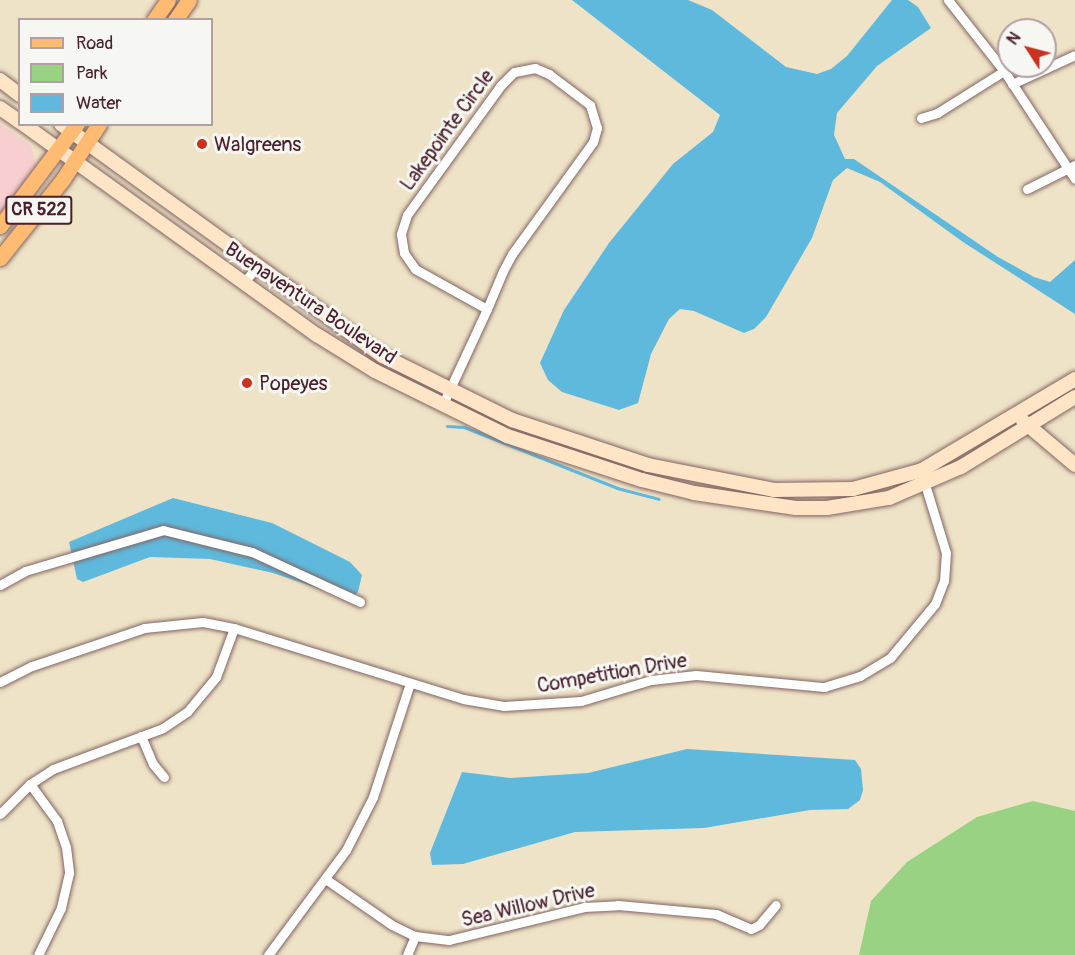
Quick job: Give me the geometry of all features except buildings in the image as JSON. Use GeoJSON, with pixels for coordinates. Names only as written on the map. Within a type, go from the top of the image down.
{"type":"FeatureCollection","features":[{"type":"Feature","properties":{"kind":"main road"},"geometry":{"type":"LineString","coordinates":[[155,18],[168,0]]}},
{"type":"Feature","properties":{"kind":"main road"},"geometry":{"type":"LineString","coordinates":[[176,18],[189,0]]}},
{"type":"Feature","properties":{"kind":"main road"},"geometry":{"type":"LineString","coordinates":[[0,80],[18,93]]}},
{"type":"Feature","properties":{"kind":"main road"},"geometry":{"type":"LineString","coordinates":[[0,108],[18,121]]}},
{"type":"Feature","properties":{"kind":"main road","name":"Buenaventura Boulevard"},"geometry":{"type":"LineString","coordinates":[[26,126],[316,335],[442,406],[518,440],[642,480],[770,506],[827,508],[889,498],[924,486],[1075,398]]}},
{"type":"Feature","properties":{"kind":"main road","name":"CR 522"},"geometry":{"type":"LineString","coordinates":[[0,258],[75,161],[98,126]]}},
{"type":"Feature","properties":{"kind":"main road","name":"Buenaventura Boulevard"},"geometry":{"type":"LineString","coordinates":[[70,127],[87,143],[383,356],[449,391],[588,448],[741,485],[826,492],[883,483],[922,470],[1018,415],[1075,379]]}},
{"type":"Feature","properties":{"kind":"main road","name":"CR 522"},"geometry":{"type":"LineString","coordinates":[[0,226],[59,150],[70,127]]}},
{"type":"Feature","properties":{"kind":"main road"},"geometry":{"type":"LineString","coordinates":[[1018,415],[1027,427],[1075,465]]}},
{"type":"Feature","properties":{"kind":"street"},"geometry":{"type":"LineString","coordinates":[[948,0],[997,62]]}},
{"type":"Feature","properties":{"kind":"street"},"geometry":{"type":"LineString","coordinates":[[1012,84],[1075,55]]}},
{"type":"Feature","properties":{"kind":"street","name":"Lakepointe Circle"},"geometry":{"type":"LineString","coordinates":[[442,406],[487,309],[512,254],[592,142],[597,128],[590,105],[542,70],[522,69],[508,76],[407,215],[401,234],[404,253],[415,269],[487,309]]}},
{"type":"Feature","properties":{"kind":"street"},"geometry":{"type":"LineString","coordinates":[[921,118],[937,113],[997,75]]}},
{"type":"Feature","properties":{"kind":"street"},"geometry":{"type":"LineString","coordinates":[[1008,78],[1072,167],[1075,179]]}},
{"type":"Feature","properties":{"kind":"street"},"geometry":{"type":"LineString","coordinates":[[1028,189],[1072,167]]}},
{"type":"Feature","properties":{"kind":"street"},"geometry":{"type":"LineString","coordinates":[[243,283],[257,267]]}},
{"type":"Feature","properties":{"kind":"street","name":"Competition Drive"},"geometry":{"type":"LineString","coordinates":[[0,682],[32,666],[144,628],[203,622],[234,628],[463,699],[534,706],[581,701],[651,680],[696,675],[728,676],[796,687],[824,687],[860,676],[905,645],[935,604],[944,581],[942,535],[924,486],[922,470]]}},
{"type":"Feature","properties":{"kind":"street"},"geometry":{"type":"LineString","coordinates":[[0,585],[25,571],[163,530],[252,552],[360,602]]}},
{"type":"Feature","properties":{"kind":"street"},"geometry":{"type":"LineString","coordinates":[[0,814],[30,784],[66,762],[141,736],[187,712],[204,694],[224,660],[234,628]]}},
{"type":"Feature","properties":{"kind":"street"},"geometry":{"type":"LineString","coordinates":[[268,955],[327,880],[373,797],[410,682]]}},
{"type":"Feature","properties":{"kind":"street"},"geometry":{"type":"LineString","coordinates":[[141,736],[153,764],[164,777]]}},
{"type":"Feature","properties":{"kind":"street"},"geometry":{"type":"LineString","coordinates":[[30,784],[57,821],[66,847],[69,873],[61,908],[38,955]]}},
{"type":"Feature","properties":{"kind":"street","name":"Sea Willow Drive"},"geometry":{"type":"LineString","coordinates":[[327,880],[392,926],[415,936],[449,940],[584,907],[618,905],[716,914],[751,929],[759,925],[776,905]]}},
{"type":"Feature","properties":{"kind":"street"},"geometry":{"type":"LineString","coordinates":[[407,955],[415,936]]}},
{"type":"Feature","properties":{"kind":"shaded area"},"geometry":{"type":"Polygon","coordinates":[[[0,124],[31,146],[37,168],[0,215],[0,124]]]}},
{"type":"Feature","properties":{"kind":"green space"},"geometry":{"type":"Polygon","coordinates":[[[1033,801],[1075,811],[1075,955],[859,955],[871,901],[907,862],[977,817],[1033,801]]]}},
{"type":"Feature","properties":{"kind":"water"},"geometry":{"type":"Polygon","coordinates":[[[572,0],[688,0],[712,10],[786,67],[817,74],[831,69],[847,56],[892,0],[908,0],[918,7],[931,28],[877,66],[837,113],[834,135],[845,159],[854,159],[998,257],[1034,277],[1050,282],[1075,260],[1075,314],[963,242],[880,182],[847,168],[833,180],[812,238],[766,317],[754,329],[744,333],[694,311],[680,309],[669,319],[651,354],[638,403],[619,410],[562,392],[548,380],[540,363],[564,310],[609,243],[673,164],[713,132],[720,115],[572,0]]]}},
{"type":"Feature","properties":{"kind":"water"},"geometry":{"type":"Polygon","coordinates":[[[173,498],[272,523],[350,562],[362,575],[358,592],[353,597],[329,592],[273,573],[210,559],[150,557],[83,582],[77,579],[69,542],[173,498]]]}},
{"type":"Feature","properties":{"kind":"water"},"geometry":{"type":"Polygon","coordinates":[[[687,749],[855,760],[861,769],[863,790],[860,800],[848,809],[810,810],[704,828],[575,832],[463,864],[432,865],[430,853],[462,772],[510,778],[588,773],[687,749]]]}},
{"type":"Feature","properties":{"kind":"waterway"},"geometry":{"type":"LineString","coordinates":[[447,426],[464,427],[617,488],[659,499]]}},
{"type":"Feature","properties":{"kind":"place","name":"Walgreens"},"geometry":{"type":"Point","coordinates":[202,144]}},
{"type":"Feature","properties":{"kind":"place","name":"Popeyes"},"geometry":{"type":"Point","coordinates":[247,383]}}]}
